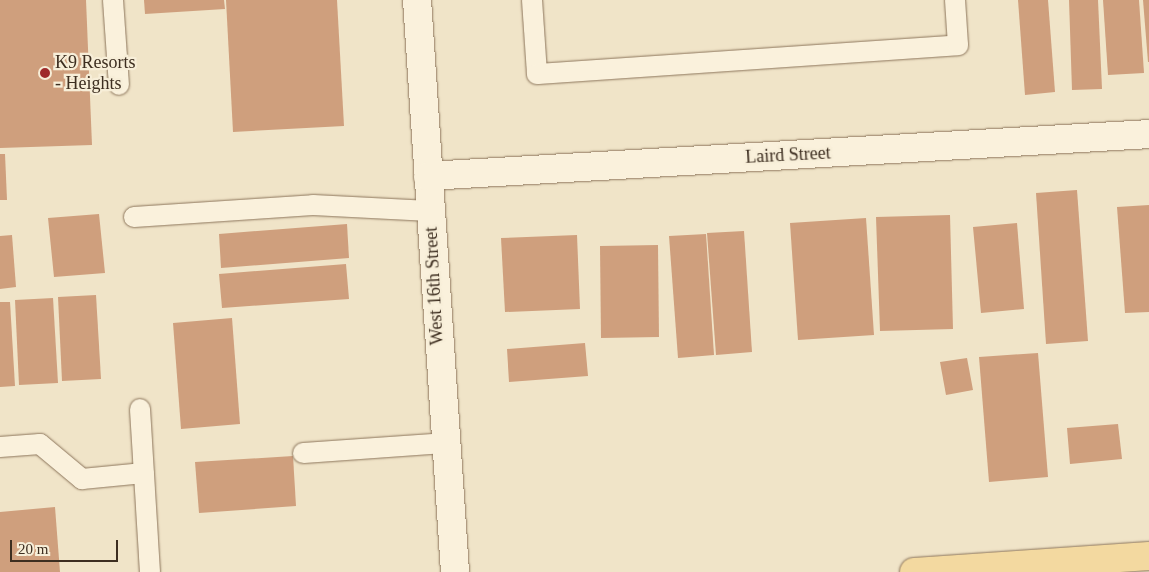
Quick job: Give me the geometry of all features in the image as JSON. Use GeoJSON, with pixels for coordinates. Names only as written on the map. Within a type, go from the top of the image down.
{"type":"FeatureCollection","features":[{"type":"Feature","properties":{"kind":"main road"},"geometry":{"type":"LineString","coordinates":[[914,572],[1149,556]]}},
{"type":"Feature","properties":{"kind":"street","name":"West 16th Street"},"geometry":{"type":"LineString","coordinates":[[417,0],[454,572]]}},
{"type":"Feature","properties":{"kind":"street","name":"Laird Street"},"geometry":{"type":"LineString","coordinates":[[428,176],[1149,134]]}},
{"type":"Feature","properties":{"kind":"lane"},"geometry":{"type":"LineString","coordinates":[[113,0],[119,85]]}},
{"type":"Feature","properties":{"kind":"lane"},"geometry":{"type":"LineString","coordinates":[[532,0],[537,74],[958,45],[955,0]]}},
{"type":"Feature","properties":{"kind":"lane"},"geometry":{"type":"LineString","coordinates":[[134,217],[313,205],[430,211]]}},
{"type":"Feature","properties":{"kind":"lane"},"geometry":{"type":"LineString","coordinates":[[140,409],[150,572]]}},
{"type":"Feature","properties":{"kind":"lane"},"geometry":{"type":"LineString","coordinates":[[302,453],[445,443]]}},
{"type":"Feature","properties":{"kind":"lane"},"geometry":{"type":"LineString","coordinates":[[0,447],[40,444],[82,478],[144,473]]}},
{"type":"Feature","properties":{"kind":"building","name":"K9 Resorts - Heights"},"geometry":{"type":"Polygon","coordinates":[[[0,0],[86,0],[92,145],[0,148],[0,0]]]}},
{"type":"Feature","properties":{"kind":"building"},"geometry":{"type":"Polygon","coordinates":[[[144,0],[224,0],[225,9],[145,14],[144,0]]]}},
{"type":"Feature","properties":{"kind":"building"},"geometry":{"type":"Polygon","coordinates":[[[226,0],[337,0],[344,126],[233,132],[226,0]]]}},
{"type":"Feature","properties":{"kind":"building"},"geometry":{"type":"Polygon","coordinates":[[[1018,0],[1048,0],[1055,92],[1025,95],[1018,0]]]}},
{"type":"Feature","properties":{"kind":"building"},"geometry":{"type":"Polygon","coordinates":[[[1069,0],[1098,0],[1102,89],[1072,90],[1069,0]]]}},
{"type":"Feature","properties":{"kind":"building"},"geometry":{"type":"Polygon","coordinates":[[[1103,0],[1139,0],[1144,73],[1108,75],[1103,0]]]}},
{"type":"Feature","properties":{"kind":"building"},"geometry":{"type":"Polygon","coordinates":[[[1143,0],[1149,0],[1149,62],[1148,62],[1143,0]]]}},
{"type":"Feature","properties":{"kind":"building"},"geometry":{"type":"Polygon","coordinates":[[[0,154],[5,154],[7,200],[0,200],[0,154]]]}},
{"type":"Feature","properties":{"kind":"building"},"geometry":{"type":"Polygon","coordinates":[[[1077,190],[1088,341],[1046,344],[1036,193],[1077,190]]]}},
{"type":"Feature","properties":{"kind":"building"},"geometry":{"type":"Polygon","coordinates":[[[1149,205],[1149,312],[1125,313],[1117,207],[1149,205]]]}},
{"type":"Feature","properties":{"kind":"building"},"geometry":{"type":"Polygon","coordinates":[[[99,214],[105,273],[54,277],[48,218],[99,214]]]}},
{"type":"Feature","properties":{"kind":"building"},"geometry":{"type":"Polygon","coordinates":[[[950,215],[953,329],[880,331],[876,217],[950,215]]]}},
{"type":"Feature","properties":{"kind":"building"},"geometry":{"type":"Polygon","coordinates":[[[866,218],[874,335],[798,340],[790,223],[866,218]]]}},
{"type":"Feature","properties":{"kind":"building"},"geometry":{"type":"Polygon","coordinates":[[[1017,223],[1024,309],[981,313],[973,227],[1017,223]]]}},
{"type":"Feature","properties":{"kind":"building"},"geometry":{"type":"Polygon","coordinates":[[[347,224],[349,258],[221,268],[219,234],[347,224]]]}},
{"type":"Feature","properties":{"kind":"building"},"geometry":{"type":"Polygon","coordinates":[[[744,231],[752,352],[716,355],[707,233],[744,231]]]}},
{"type":"Feature","properties":{"kind":"building"},"geometry":{"type":"Polygon","coordinates":[[[706,234],[714,355],[678,358],[669,236],[706,234]]]}},
{"type":"Feature","properties":{"kind":"building"},"geometry":{"type":"Polygon","coordinates":[[[12,235],[16,287],[0,289],[0,236],[12,235]]]}},
{"type":"Feature","properties":{"kind":"building"},"geometry":{"type":"Polygon","coordinates":[[[577,235],[580,309],[505,312],[501,238],[577,235]]]}},
{"type":"Feature","properties":{"kind":"building"},"geometry":{"type":"Polygon","coordinates":[[[658,245],[659,337],[601,338],[600,246],[658,245]]]}},
{"type":"Feature","properties":{"kind":"building"},"geometry":{"type":"Polygon","coordinates":[[[346,264],[349,299],[222,308],[219,274],[346,264]]]}},
{"type":"Feature","properties":{"kind":"building"},"geometry":{"type":"Polygon","coordinates":[[[96,295],[101,379],[62,381],[58,297],[96,295]]]}},
{"type":"Feature","properties":{"kind":"building"},"geometry":{"type":"Polygon","coordinates":[[[53,298],[58,383],[19,385],[15,300],[53,298]]]}},
{"type":"Feature","properties":{"kind":"building"},"geometry":{"type":"Polygon","coordinates":[[[0,302],[10,302],[15,386],[0,387],[0,302]]]}},
{"type":"Feature","properties":{"kind":"building"},"geometry":{"type":"Polygon","coordinates":[[[232,318],[240,424],[181,429],[173,323],[232,318]]]}},
{"type":"Feature","properties":{"kind":"building"},"geometry":{"type":"Polygon","coordinates":[[[585,343],[588,376],[509,382],[507,349],[585,343]]]}},
{"type":"Feature","properties":{"kind":"building"},"geometry":{"type":"Polygon","coordinates":[[[1038,353],[1048,477],[989,482],[979,357],[1038,353]]]}},
{"type":"Feature","properties":{"kind":"building"},"geometry":{"type":"Polygon","coordinates":[[[967,358],[973,390],[946,395],[940,362],[967,358]]]}},
{"type":"Feature","properties":{"kind":"building"},"geometry":{"type":"Polygon","coordinates":[[[1118,424],[1122,459],[1070,464],[1067,428],[1118,424]]]}},
{"type":"Feature","properties":{"kind":"building"},"geometry":{"type":"Polygon","coordinates":[[[293,456],[296,506],[199,513],[195,462],[293,456]]]}},
{"type":"Feature","properties":{"kind":"building"},"geometry":{"type":"Polygon","coordinates":[[[55,507],[60,572],[0,572],[0,512],[55,507]]]}},
{"type":"Feature","properties":{"kind":"place","name":"K9 Resorts - Heights"},"geometry":{"type":"Point","coordinates":[45,73]}}]}
